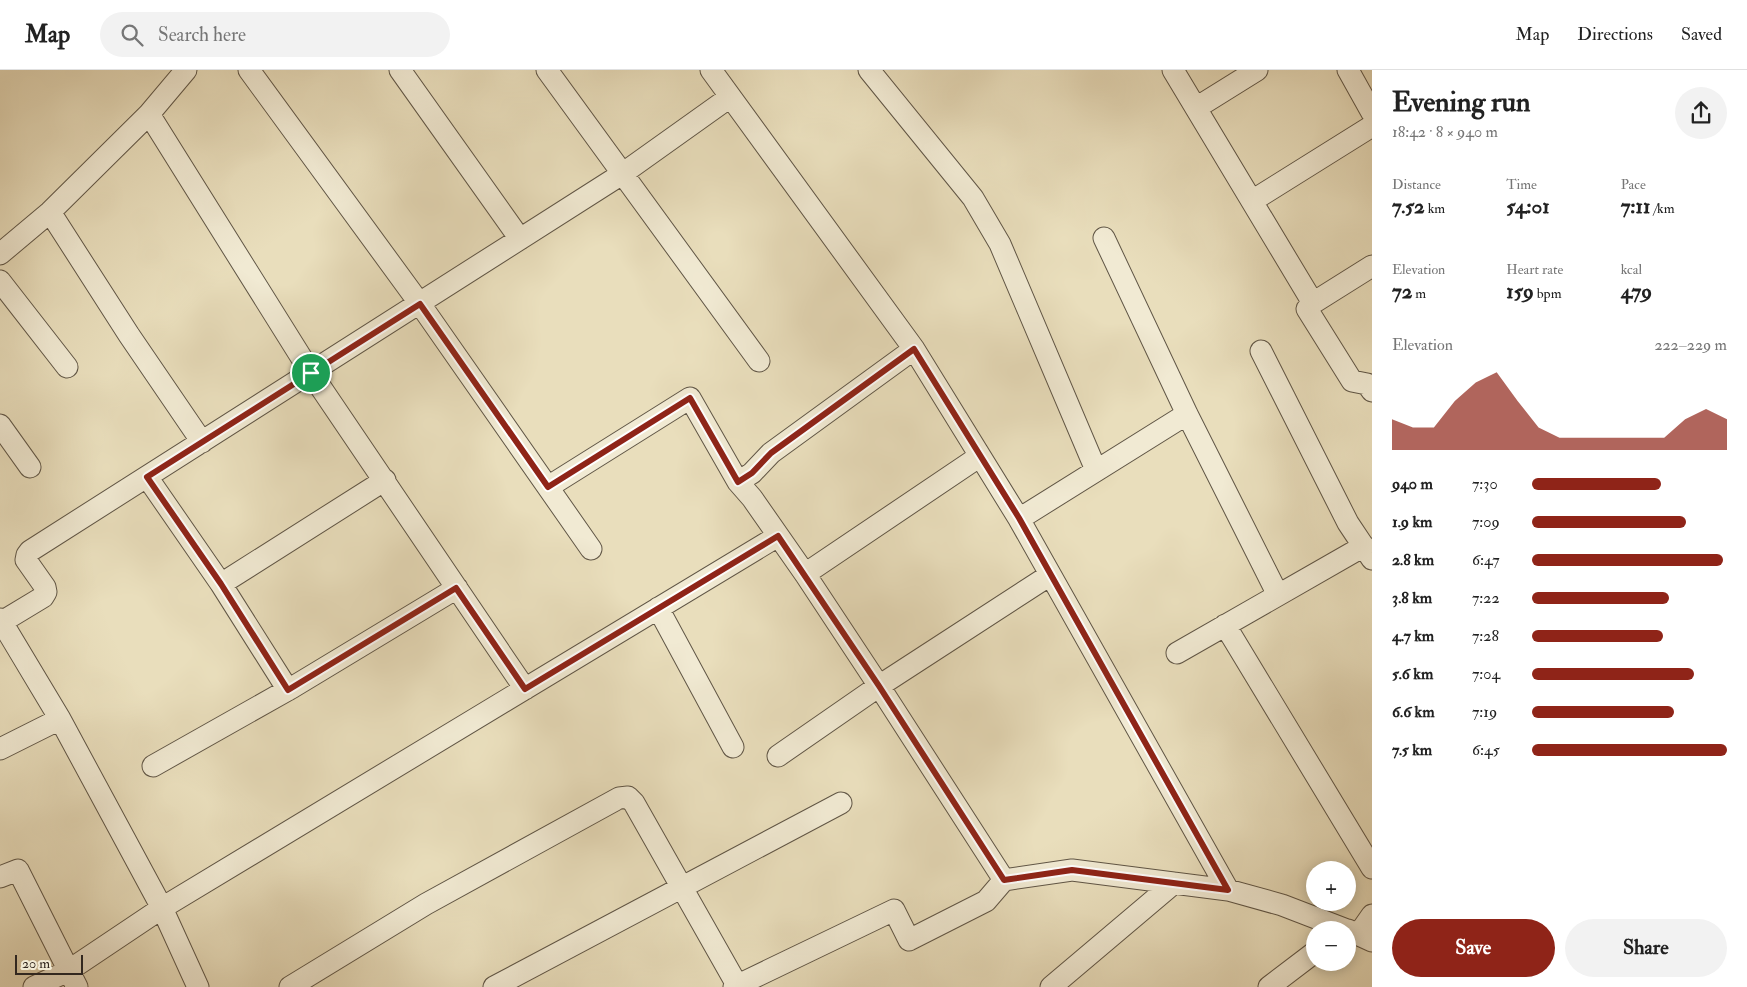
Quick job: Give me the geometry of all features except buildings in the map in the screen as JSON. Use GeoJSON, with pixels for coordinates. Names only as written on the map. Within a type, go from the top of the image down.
{"type":"FeatureCollection","features":[{"type":"Feature","properties":{"kind":"street"},"geometry":{"type":"LineString","coordinates":[[0,254],[50,212],[149,114],[186,70]]}},
{"type":"Feature","properties":{"kind":"street"},"geometry":{"type":"LineString","coordinates":[[249,70],[420,304],[592,549]]}},
{"type":"Feature","properties":{"kind":"street"},"geometry":{"type":"LineString","coordinates":[[400,70],[520,239]]}},
{"type":"Feature","properties":{"kind":"street"},"geometry":{"type":"LineString","coordinates":[[547,70],[759,361]]}},
{"type":"Feature","properties":{"kind":"street"},"geometry":{"type":"LineString","coordinates":[[711,70],[914,349],[1019,518],[1228,890]]}},
{"type":"Feature","properties":{"kind":"street"},"geometry":{"type":"LineString","coordinates":[[869,70],[973,198],[1000,244],[1096,470]]}},
{"type":"Feature","properties":{"kind":"street"},"geometry":{"type":"LineString","coordinates":[[1173,70],[1313,303]]}},
{"type":"Feature","properties":{"kind":"street"},"geometry":{"type":"LineString","coordinates":[[1196,108],[1257,70]]}},
{"type":"Feature","properties":{"kind":"street"},"geometry":{"type":"LineString","coordinates":[[1348,70],[1372,113]]}},
{"type":"Feature","properties":{"kind":"street"},"geometry":{"type":"LineString","coordinates":[[198,987],[162,908],[60,719],[1,621],[43,597],[46,592],[26,560],[26,555],[622,174],[730,97]]}},
{"type":"Feature","properties":{"kind":"street"},"geometry":{"type":"LineString","coordinates":[[149,114],[311,373],[525,689]]}},
{"type":"Feature","properties":{"kind":"street"},"geometry":{"type":"LineString","coordinates":[[1252,201],[1372,126]]}},
{"type":"Feature","properties":{"kind":"street"},"geometry":{"type":"LineString","coordinates":[[50,212],[129,335],[202,442]]}},
{"type":"Feature","properties":{"kind":"street"},"geometry":{"type":"LineString","coordinates":[[1104,238],[1187,414],[1278,595]]}},
{"type":"Feature","properties":{"kind":"street"},"geometry":{"type":"LineString","coordinates":[[1372,266],[1313,303],[1307,309],[1352,381],[1367,384],[1372,391]]}},
{"type":"Feature","properties":{"kind":"street"},"geometry":{"type":"LineString","coordinates":[[0,281],[67,367]]}},
{"type":"Feature","properties":{"kind":"street"},"geometry":{"type":"LineString","coordinates":[[738,482],[752,473],[771,453],[914,349]]}},
{"type":"Feature","properties":{"kind":"street"},"geometry":{"type":"LineString","coordinates":[[1178,653],[1278,595],[1368,552],[1348,523],[1261,352]]}},
{"type":"Feature","properties":{"kind":"street"},"geometry":{"type":"LineString","coordinates":[[548,487],[690,398],[738,482],[752,498],[805,574],[1004,880]]}},
{"type":"Feature","properties":{"kind":"street"},"geometry":{"type":"LineString","coordinates":[[1019,518],[1187,414]]}},
{"type":"Feature","properties":{"kind":"street"},"geometry":{"type":"LineString","coordinates":[[0,425],[30,468]]}},
{"type":"Feature","properties":{"kind":"street"},"geometry":{"type":"LineString","coordinates":[[805,574],[980,456]]}},
{"type":"Feature","properties":{"kind":"street"},"geometry":{"type":"LineString","coordinates":[[147,477],[221,584],[288,690]]}},
{"type":"Feature","properties":{"kind":"street"},"geometry":{"type":"LineString","coordinates":[[221,584],[385,480]]}},
{"type":"Feature","properties":{"kind":"street"},"geometry":{"type":"LineString","coordinates":[[34,987],[72,979],[162,908],[778,536]]}},
{"type":"Feature","properties":{"kind":"street"},"geometry":{"type":"LineString","coordinates":[[778,756],[879,686],[1050,575]]}},
{"type":"Feature","properties":{"kind":"street"},"geometry":{"type":"LineString","coordinates":[[153,766],[288,690],[456,588]]}},
{"type":"Feature","properties":{"kind":"street"},"geometry":{"type":"LineString","coordinates":[[658,608],[733,747]]}},
{"type":"Feature","properties":{"kind":"street"},"geometry":{"type":"LineString","coordinates":[[1225,626],[1372,868]]}},
{"type":"Feature","properties":{"kind":"street"},"geometry":{"type":"LineString","coordinates":[[0,749],[60,719]]}},
{"type":"Feature","properties":{"kind":"street"},"geometry":{"type":"LineString","coordinates":[[290,987],[426,904],[620,798],[628,796],[634,803],[682,887],[736,986],[894,910],[909,940],[986,901],[1004,880],[1072,870],[1228,890],[1282,905],[1322,921]]}},
{"type":"Feature","properties":{"kind":"street"},"geometry":{"type":"LineString","coordinates":[[494,987],[841,803]]}},
{"type":"Feature","properties":{"kind":"street"},"geometry":{"type":"LineString","coordinates":[[0,877],[18,870],[72,979]]}},
{"type":"Feature","properties":{"kind":"street"},"geometry":{"type":"LineString","coordinates":[[1051,987],[1174,883]]}},
{"type":"Feature","properties":{"kind":"street"},"geometry":{"type":"LineString","coordinates":[[1356,929],[1372,915]]}},
{"type":"Feature","properties":{"kind":"street"},"geometry":{"type":"LineString","coordinates":[[1270,987],[1306,959]]}},
{"type":"Feature","properties":{"kind":"route"},"geometry":{"type":"LineString","coordinates":[[420,304],[548,487],[690,398],[738,482],[752,473],[771,453],[914,349],[1019,518],[1228,890],[1072,870],[1004,880],[879,686],[778,536],[525,689],[456,588],[288,690],[221,584],[147,477],[311,373],[420,304]]}}]}
